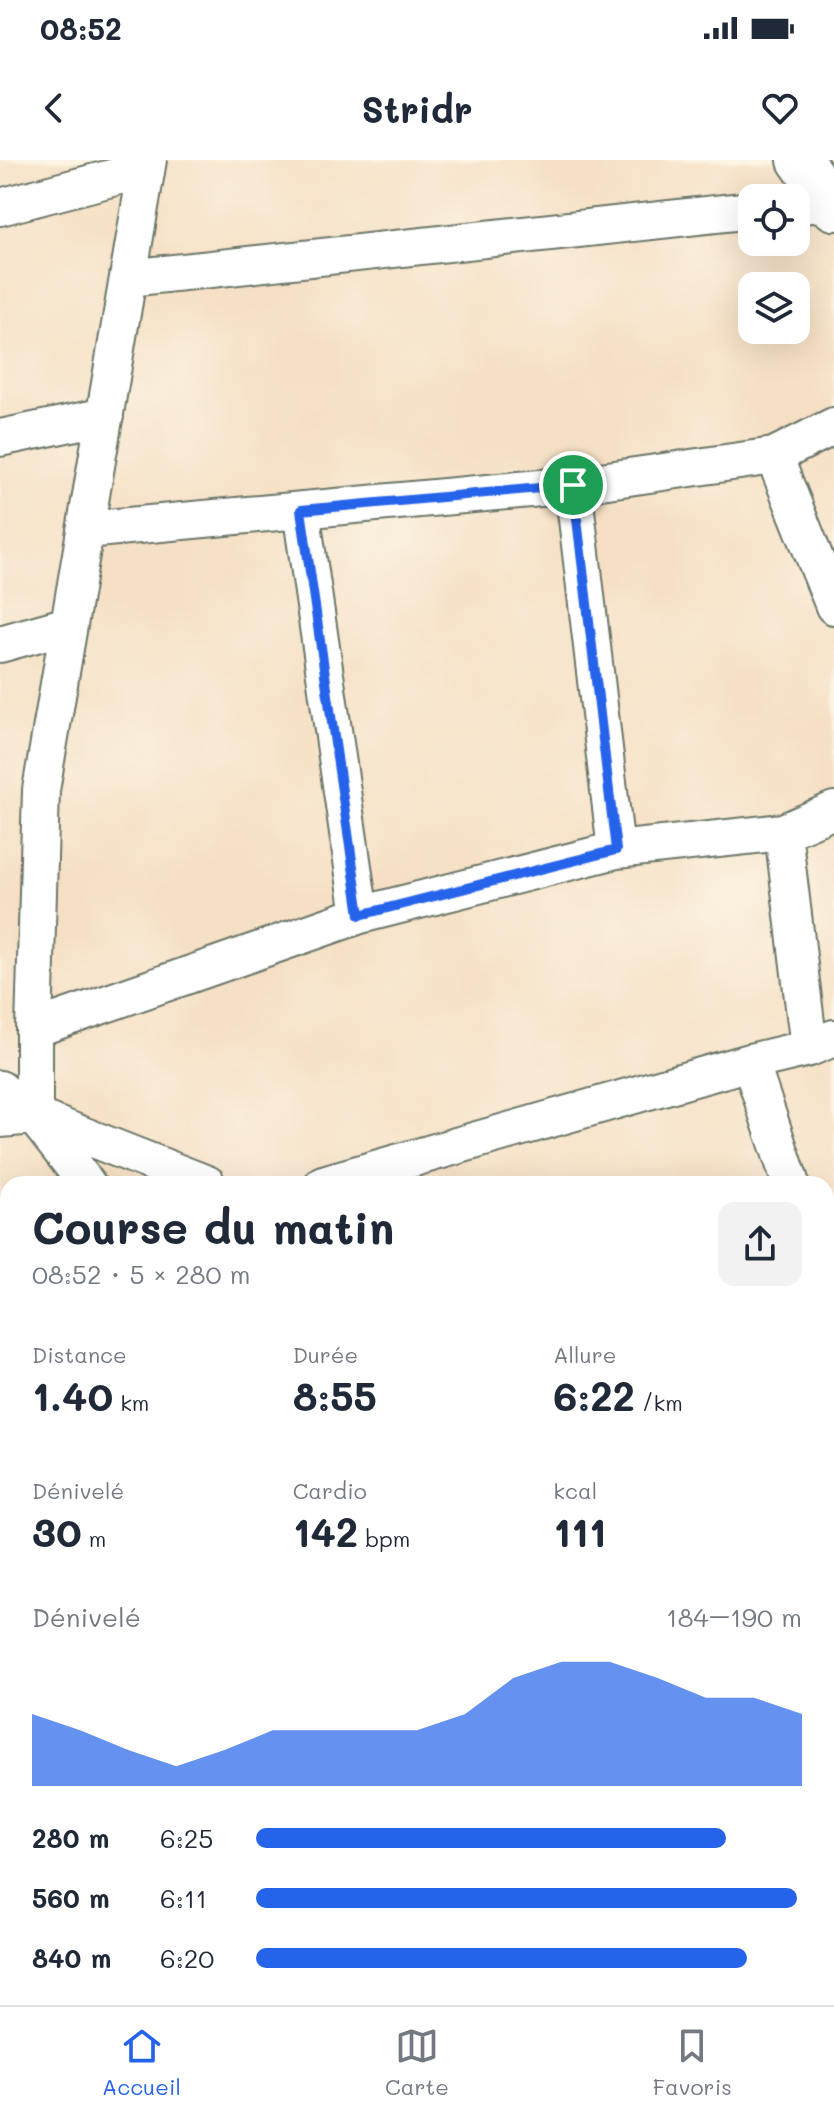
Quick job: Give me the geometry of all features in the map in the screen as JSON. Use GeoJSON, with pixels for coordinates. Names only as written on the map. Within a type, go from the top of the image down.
{"type":"FeatureCollection","features":[{"type":"Feature","properties":{"kind":"street"},"geometry":{"type":"LineString","coordinates":[[800,160],[820,205]]}},
{"type":"Feature","properties":{"kind":"street"},"geometry":{"type":"LineString","coordinates":[[0,207],[147,165],[41,790],[34,1029],[17,1118]]}},
{"type":"Feature","properties":{"kind":"street"},"geometry":{"type":"LineString","coordinates":[[128,278],[738,212]]}},
{"type":"Feature","properties":{"kind":"street"},"geometry":{"type":"LineString","coordinates":[[0,438],[105,416]]}},
{"type":"Feature","properties":{"kind":"street"},"geometry":{"type":"LineString","coordinates":[[85,530],[573,485],[774,456],[834,426]]}},
{"type":"Feature","properties":{"kind":"street"},"geometry":{"type":"LineString","coordinates":[[774,456],[834,606]]}},
{"type":"Feature","properties":{"kind":"street"},"geometry":{"type":"LineString","coordinates":[[573,485],[616,850]]}},
{"type":"Feature","properties":{"kind":"street"},"geometry":{"type":"LineString","coordinates":[[301,510],[360,915]]}},
{"type":"Feature","properties":{"kind":"street"},"geometry":{"type":"LineString","coordinates":[[0,644],[68,625]]}},
{"type":"Feature","properties":{"kind":"street"},"geometry":{"type":"LineString","coordinates":[[34,1029],[360,915],[616,850],[783,832],[834,810]]}},
{"type":"Feature","properties":{"kind":"street"},"geometry":{"type":"LineString","coordinates":[[351,1176],[821,1043],[783,832]]}},
{"type":"Feature","properties":{"kind":"street"},"geometry":{"type":"LineString","coordinates":[[750,1062],[788,1176]]}},
{"type":"Feature","properties":{"kind":"street"},"geometry":{"type":"LineString","coordinates":[[0,1089],[17,1118],[79,1176]]}},
{"type":"Feature","properties":{"kind":"street"},"geometry":{"type":"LineString","coordinates":[[17,1118],[184,1176]]}},
{"type":"Feature","properties":{"kind":"route"},"geometry":{"type":"LineString","coordinates":[[573,485],[616,850],[360,915],[301,510],[573,485]]}}]}
